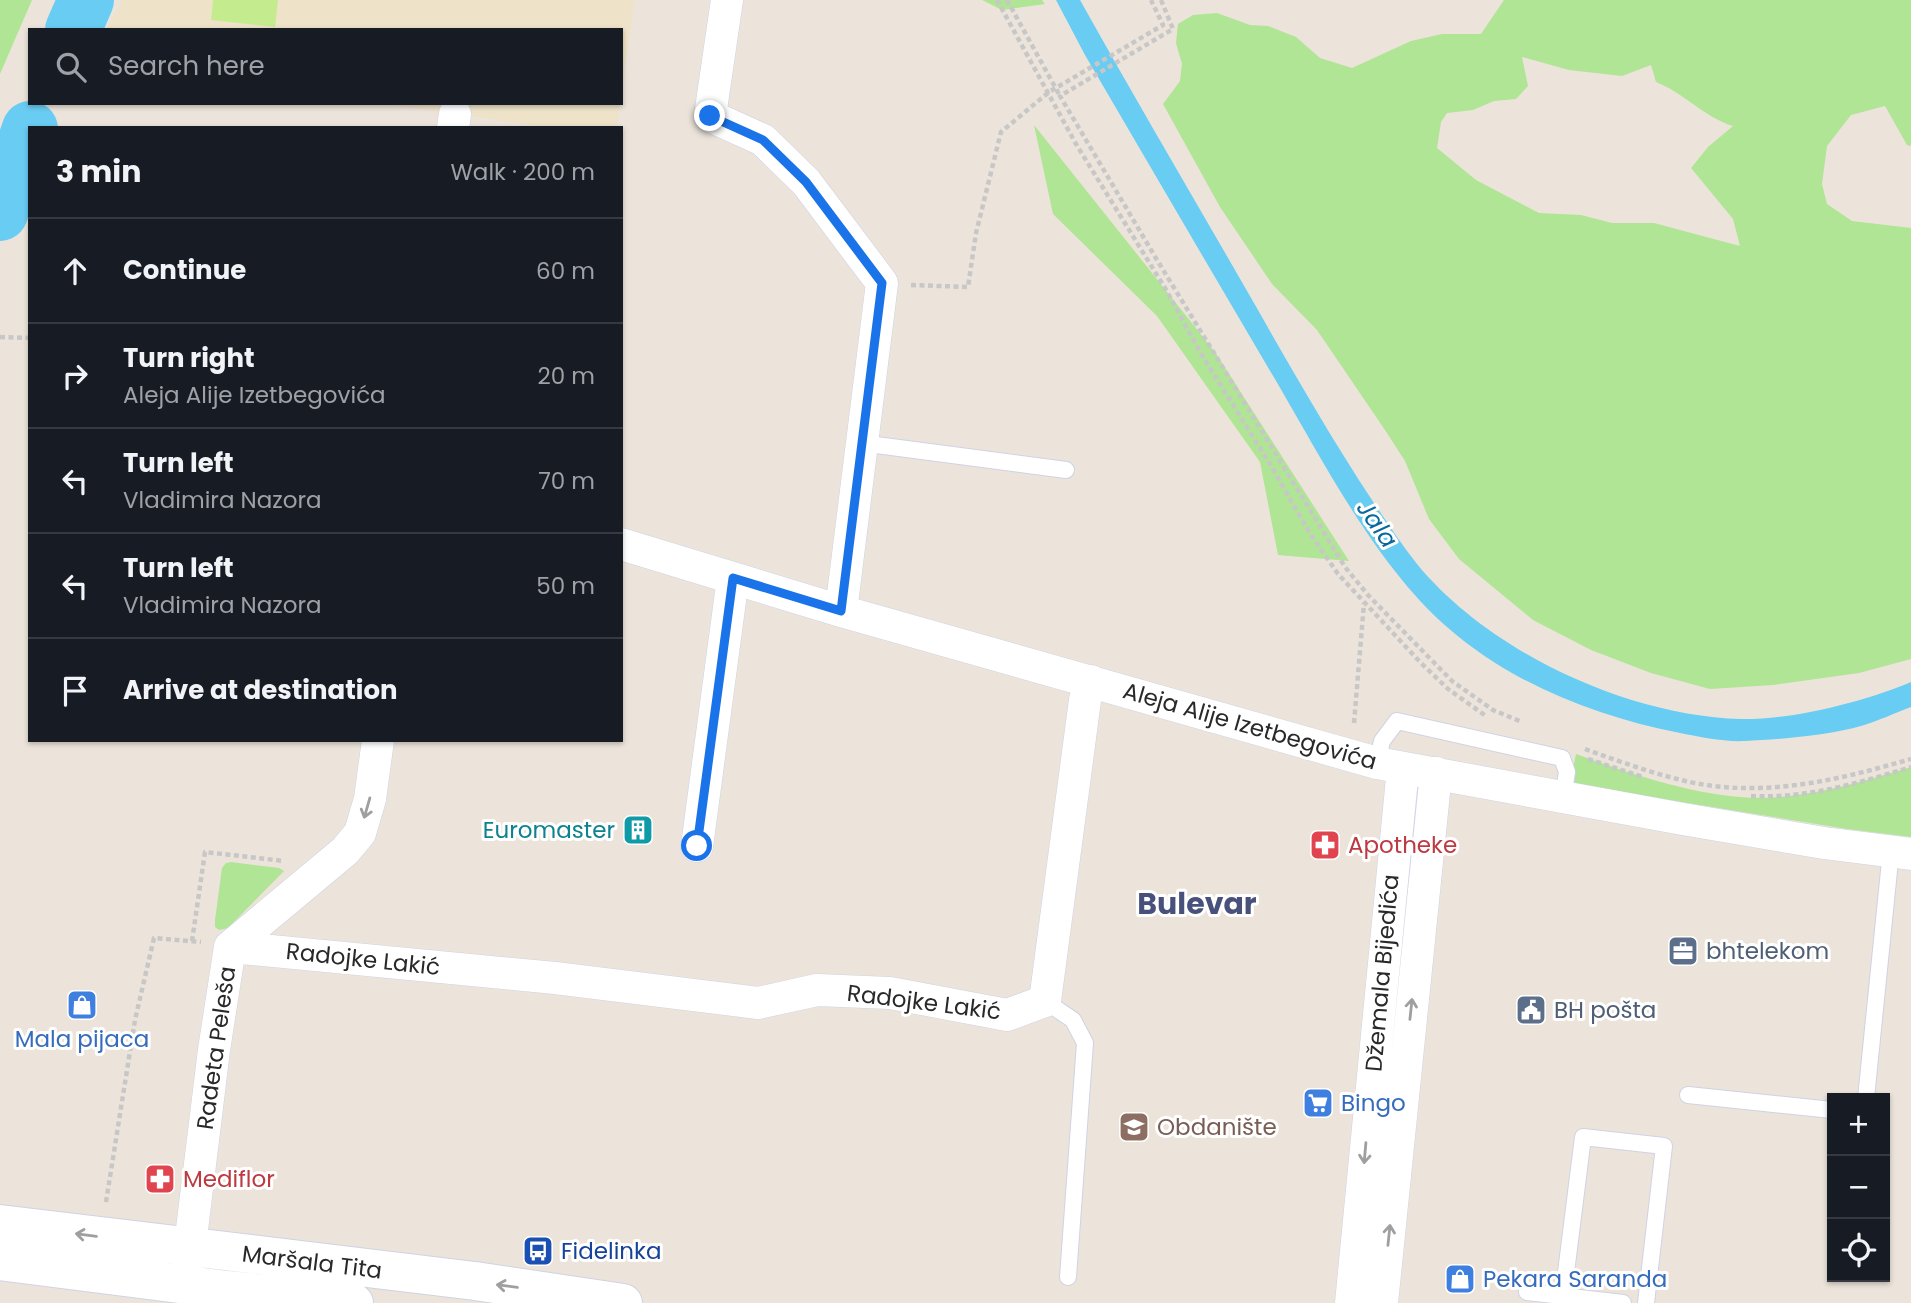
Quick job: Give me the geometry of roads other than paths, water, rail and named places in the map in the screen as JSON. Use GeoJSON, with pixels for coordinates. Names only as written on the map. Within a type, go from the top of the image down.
{"type":"FeatureCollection","features":[{"type":"Feature","properties":{"kind":"main road","name":"Maršala Tita"},"geometry":{"type":"LineString","coordinates":[[0,1224],[124,1240],[187,1266],[354,1303]]}},
{"type":"Feature","properties":{"kind":"main road"},"geometry":{"type":"LineString","coordinates":[[117,1290],[124,1240]]}},
{"type":"Feature","properties":{"kind":"main road","name":"Maršala Tita"},"geometry":{"type":"LineString","coordinates":[[0,1261],[117,1290],[187,1266],[475,1281],[623,1303]]}},
{"type":"Feature","properties":{"kind":"street"},"geometry":{"type":"LineString","coordinates":[[727,0],[710,116],[763,140],[780,156],[806,182],[882,283],[841,611]]}},
{"type":"Feature","properties":{"kind":"street","name":"Aleja Alije Izetbegovića"},"geometry":{"type":"LineString","coordinates":[[623,545],[841,611],[1390,766],[1824,843],[1901,853]]}},
{"type":"Feature","properties":{"kind":"street"},"geometry":{"type":"LineString","coordinates":[[697,846],[733,578]]}},
{"type":"Feature","properties":{"kind":"street"},"geometry":{"type":"LineString","coordinates":[[1045,1002],[1085,700],[1091,681]]}},
{"type":"Feature","properties":{"kind":"street","name":"Radeta Peleša"},"geometry":{"type":"LineString","coordinates":[[187,1266],[216,944],[345,851],[360,833],[370,799],[377,742]]}},
{"type":"Feature","properties":{"kind":"street","name":"Džemala Bijedića"},"geometry":{"type":"LineString","coordinates":[[1351,1303],[1390,766]]}},
{"type":"Feature","properties":{"kind":"street","name":"Džemala Bijedića"},"geometry":{"type":"LineString","coordinates":[[1382,1303],[1436,773]]}},
{"type":"Feature","properties":{"kind":"street","name":"Radojke Lakić"},"geometry":{"type":"LineString","coordinates":[[216,944],[555,978],[758,1003],[817,990],[890,993],[1007,1015],[1045,1002]]}},
{"type":"Feature","properties":{"kind":"lane"},"geometry":{"type":"LineString","coordinates":[[861,443],[1066,470]]}},
{"type":"Feature","properties":{"kind":"lane"},"geometry":{"type":"LineString","coordinates":[[1390,766],[1382,741],[1397,722],[1562,758],[1567,772],[1563,797]]}},
{"type":"Feature","properties":{"kind":"lane","name":"Aleja Alije Izetbegovića"},"geometry":{"type":"LineString","coordinates":[[1867,1093],[1901,853]]}},
{"type":"Feature","properties":{"kind":"lane"},"geometry":{"type":"LineString","coordinates":[[1045,1002],[1073,1020],[1085,1042],[1068,1277]]}},
{"type":"Feature","properties":{"kind":"lane"},"geometry":{"type":"LineString","coordinates":[[1688,1095],[1827,1109]]}},
{"type":"Feature","properties":{"kind":"lane"},"geometry":{"type":"LineString","coordinates":[[1563,1296],[1583,1137],[1664,1146],[1646,1303]]}},
{"type":"Feature","properties":{"kind":"lane"},"geometry":{"type":"LineString","coordinates":[[1527,1292],[1623,1303]]}},
{"type":"Feature","properties":{"kind":"water","name":"Jala"},"geometry":{"type":"Polygon","coordinates":[[[1056,0],[1080,0],[1312,403],[1394,533],[1417,564],[1447,596],[1482,625],[1521,651],[1608,692],[1653,706],[1698,715],[1761,719],[1805,713],[1850,703],[1911,682],[1911,707],[1861,726],[1819,734],[1745,741],[1704,738],[1618,718],[1557,695],[1499,665],[1447,627],[1398,575],[1354,514],[1085,55],[1056,0]]]}},
{"type":"Feature","properties":{"kind":"waterway"},"geometry":{"type":"LineString","coordinates":[[74,28],[86,0]]}},
{"type":"Feature","properties":{"kind":"waterway"},"geometry":{"type":"LineString","coordinates":[[0,213],[28,135]]}},
{"type":"Feature","properties":{"kind":"place","name":"Euromaster"},"geometry":{"type":"Point","coordinates":[638,830]}},
{"type":"Feature","properties":{"kind":"place","name":"Apotheke"},"geometry":{"type":"Point","coordinates":[1325,845]}},
{"type":"Feature","properties":{"kind":"place","name":"bhtelekom"},"geometry":{"type":"Point","coordinates":[1683,951]}},
{"type":"Feature","properties":{"kind":"place","name":"Mala pijaca"},"geometry":{"type":"Point","coordinates":[82,1005]}},
{"type":"Feature","properties":{"kind":"place","name":"BH pošta"},"geometry":{"type":"Point","coordinates":[1531,1010]}},
{"type":"Feature","properties":{"kind":"place","name":"Bingo"},"geometry":{"type":"Point","coordinates":[1318,1103]}},
{"type":"Feature","properties":{"kind":"place","name":"Obdanište"},"geometry":{"type":"Point","coordinates":[1134,1127]}},
{"type":"Feature","properties":{"kind":"place","name":"Mediflor"},"geometry":{"type":"Point","coordinates":[160,1179]}},
{"type":"Feature","properties":{"kind":"place","name":"Fidelinka"},"geometry":{"type":"Point","coordinates":[538,1251]}},
{"type":"Feature","properties":{"kind":"place","name":"Pekara Saranda"},"geometry":{"type":"Point","coordinates":[1460,1279]}},
{"type":"Feature","properties":{"kind":"district","name":"Bulevar"},"geometry":{"type":"Point","coordinates":[1197,904]}}]}
